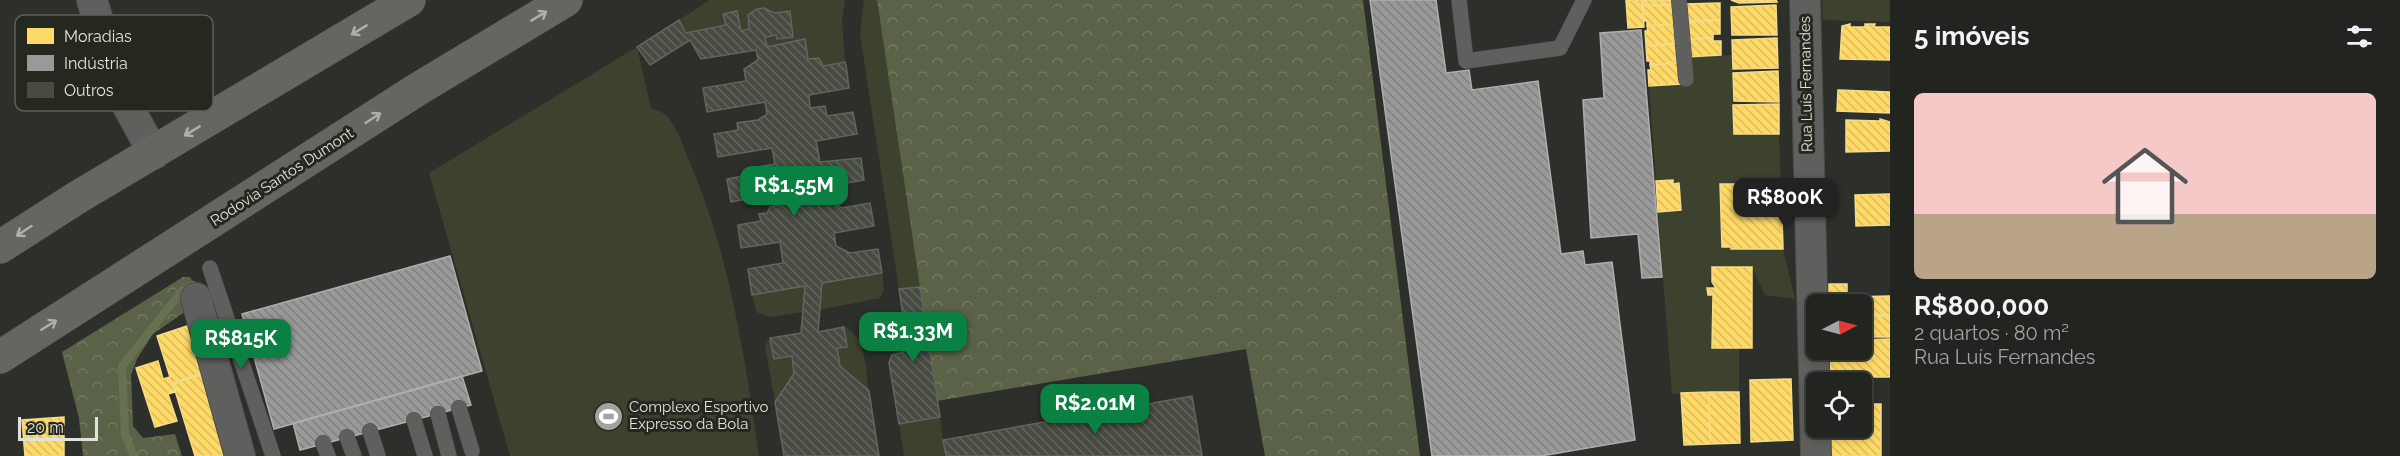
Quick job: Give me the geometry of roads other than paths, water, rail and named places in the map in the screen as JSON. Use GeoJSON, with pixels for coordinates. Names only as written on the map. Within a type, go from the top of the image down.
{"type":"FeatureCollection","features":[{"type":"Feature","properties":{"kind":"highway"},"geometry":{"type":"LineString","coordinates":[[0,247],[78,197],[154,154],[409,0]]}},
{"type":"Feature","properties":{"kind":"highway","name":"Rodovia Santos Dumont"},"geometry":{"type":"LineString","coordinates":[[0,357],[418,89],[566,0]]}},
{"type":"Feature","properties":{"kind":"street"},"geometry":{"type":"LineString","coordinates":[[92,0],[96,15]]}},
{"type":"Feature","properties":{"kind":"street","name":"Rua Luís Fernandes"},"geometry":{"type":"LineString","coordinates":[[1805,0],[1816,456]]}},
{"type":"Feature","properties":{"kind":"street"},"geometry":{"type":"LineString","coordinates":[[130,111],[154,154]]}},
{"type":"Feature","properties":{"kind":"street"},"geometry":{"type":"LineString","coordinates":[[196,298],[240,456]]}},
{"type":"Feature","properties":{"kind":"lane"},"geometry":{"type":"LineString","coordinates":[[1459,0],[1466,61],[1560,48],[1584,0]]}},
{"type":"Feature","properties":{"kind":"lane"},"geometry":{"type":"LineString","coordinates":[[1679,0],[1686,79]]}},
{"type":"Feature","properties":{"kind":"lane"},"geometry":{"type":"LineString","coordinates":[[210,268],[273,456]]}},
{"type":"Feature","properties":{"kind":"lane"},"geometry":{"type":"LineString","coordinates":[[457,456],[477,449],[459,408]]}},
{"type":"Feature","properties":{"kind":"lane"},"geometry":{"type":"LineString","coordinates":[[438,414],[449,456]]}},
{"type":"Feature","properties":{"kind":"lane"},"geometry":{"type":"LineString","coordinates":[[414,420],[425,456]]}},
{"type":"Feature","properties":{"kind":"lane"},"geometry":{"type":"LineString","coordinates":[[370,431],[378,456]]}},
{"type":"Feature","properties":{"kind":"lane"},"geometry":{"type":"LineString","coordinates":[[347,437],[354,456]]}},
{"type":"Feature","properties":{"kind":"waterway"},"geometry":{"type":"LineString","coordinates":[[134,456],[125,435],[122,366],[181,292],[193,285]]}},
{"type":"Feature","properties":{"kind":"place","name":"Complexo Esportivo Expresso da Bola"},"geometry":{"type":"Point","coordinates":[608,416]}}]}
